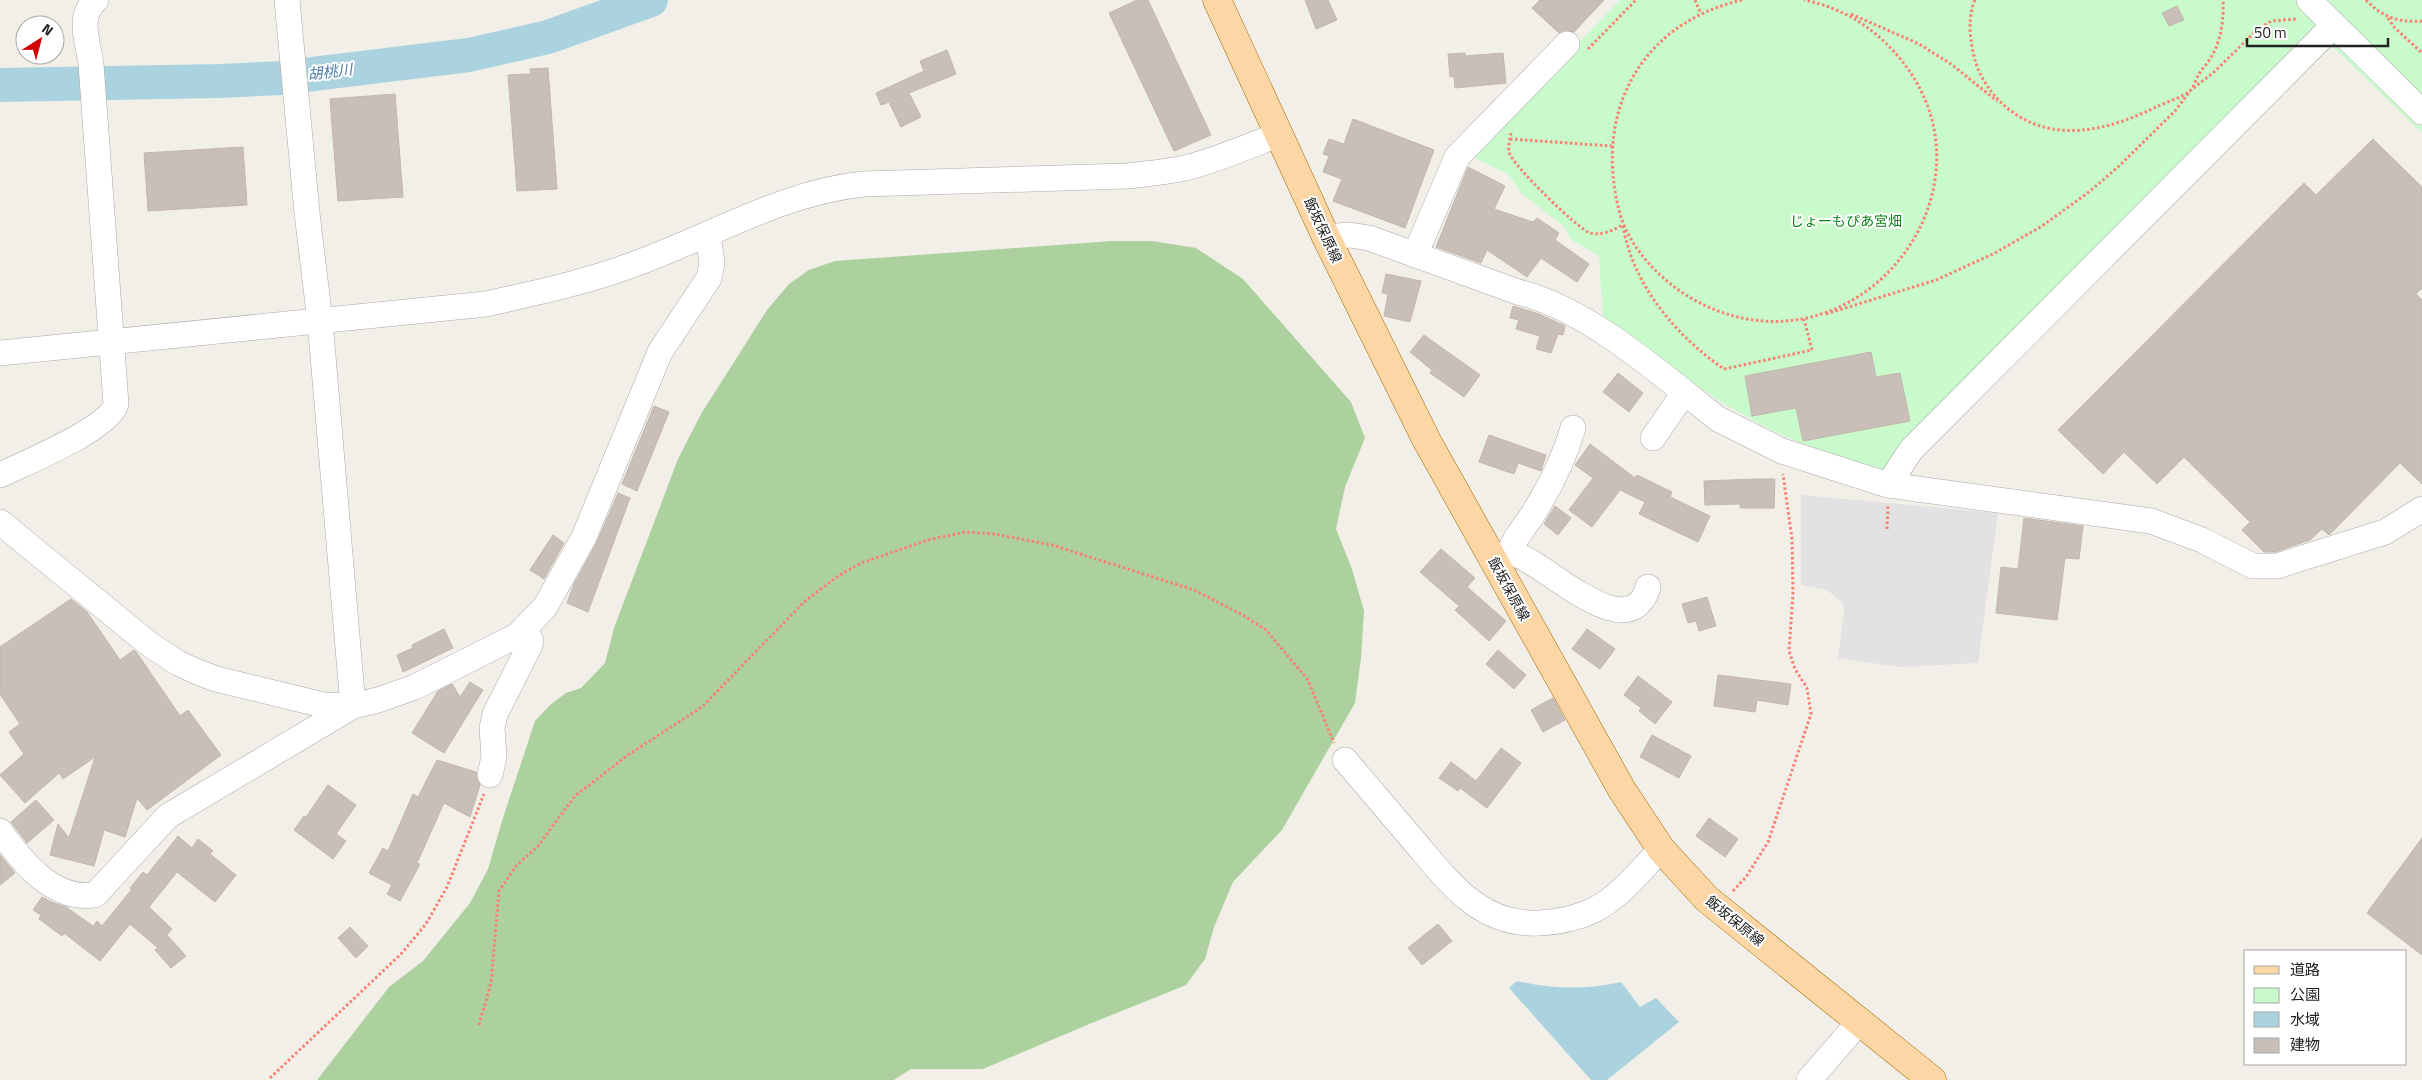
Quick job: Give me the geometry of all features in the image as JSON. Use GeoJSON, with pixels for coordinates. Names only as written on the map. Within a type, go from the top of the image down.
{"type":"FeatureCollection","features":[{"type":"Feature","properties":{"kind":"main road","name":"飯坂保原線"},"geometry":{"type":"LineString","coordinates":[[1217,0],[1326,237],[1427,441],[1500,556],[1622,790],[1661,849],[1707,899],[1932,1080]]}},
{"type":"Feature","properties":{"kind":"street"},"geometry":{"type":"LineString","coordinates":[[0,475],[98,426],[114,411],[116,394],[91,64],[84,22],[86,12],[96,0]]}},
{"type":"Feature","properties":{"kind":"street"},"geometry":{"type":"LineString","coordinates":[[287,0],[307,213],[320,320],[353,706]]}},
{"type":"Feature","properties":{"kind":"street"},"geometry":{"type":"LineString","coordinates":[[2307,10],[2334,25],[2422,112]]}},
{"type":"Feature","properties":{"kind":"street"},"geometry":{"type":"LineString","coordinates":[[1888,485],[1911,450],[2334,25]]}},
{"type":"Feature","properties":{"kind":"street"},"geometry":{"type":"LineString","coordinates":[[1415,255],[1457,157],[1574,50]]}},
{"type":"Feature","properties":{"kind":"street"},"geometry":{"type":"LineString","coordinates":[[0,353],[486,304],[607,274],[708,235],[794,198],[835,187],[864,184],[1127,176],[1186,168],[1280,134]]}},
{"type":"Feature","properties":{"kind":"street"},"geometry":{"type":"LineString","coordinates":[[0,522],[150,644],[178,663],[216,679],[323,705],[353,706],[378,700],[415,687],[510,639],[524,629],[545,607],[584,537],[660,352],[709,278],[712,263],[708,235]]}},
{"type":"Feature","properties":{"kind":"street"},"geometry":{"type":"LineString","coordinates":[[1326,237],[1350,235],[1369,238],[1538,297],[1562,308],[1609,337],[1718,419],[1782,451],[1888,485],[2151,521],[2202,540],[2259,568],[2277,566],[2385,532],[2422,509]]}},
{"type":"Feature","properties":{"kind":"street"},"geometry":{"type":"LineString","coordinates":[[1653,438],[1684,392]]}},
{"type":"Feature","properties":{"kind":"street"},"geometry":{"type":"LineString","coordinates":[[1500,556],[1511,547],[1534,514],[1559,468],[1573,428]]}},
{"type":"Feature","properties":{"kind":"street"},"geometry":{"type":"LineString","coordinates":[[1500,556],[1527,560],[1585,597],[1618,609],[1630,610],[1636,607],[1642,602],[1648,587]]}},
{"type":"Feature","properties":{"kind":"street"},"geometry":{"type":"LineString","coordinates":[[490,775],[494,757],[492,728],[496,714],[531,641],[524,629]]}},
{"type":"Feature","properties":{"kind":"street"},"geometry":{"type":"LineString","coordinates":[[0,831],[26,866],[44,879],[66,893],[75,896],[95,895],[168,816],[353,706]]}},
{"type":"Feature","properties":{"kind":"street"},"geometry":{"type":"LineString","coordinates":[[1345,760],[1452,886],[1478,908],[1507,920],[1526,924],[1551,923],[1572,919],[1594,910],[1611,899],[1661,849]]}},
{"type":"Feature","properties":{"kind":"street"},"geometry":{"type":"LineString","coordinates":[[1809,1080],[1860,1021]]}},
{"type":"Feature","properties":{"kind":"path"},"geometry":{"type":"LineString","coordinates":[[1574,50],[1636,0]]}},
{"type":"Feature","properties":{"kind":"path"},"geometry":{"type":"LineString","coordinates":[[1695,0],[1700,14]]}},
{"type":"Feature","properties":{"kind":"path"},"geometry":{"type":"LineString","coordinates":[[1736,0],[1700,14],[1667,36],[1638,69],[1619,109],[1612,146],[1612,175],[1632,261],[1643,284],[1680,330],[1708,358],[1724,369],[1812,350],[1804,319]]}},
{"type":"Feature","properties":{"kind":"path"},"geometry":{"type":"LineString","coordinates":[[1725,4],[1742,0]]}},
{"type":"Feature","properties":{"kind":"path"},"geometry":{"type":"LineString","coordinates":[[1804,0],[1874,22],[1919,44],[1944,60],[2024,120],[2050,130],[2078,132],[2108,126],[2138,116],[2191,90],[2214,72],[2264,25],[2307,10]]}},
{"type":"Feature","properties":{"kind":"path"},"geometry":{"type":"LineString","coordinates":[[1975,0],[1970,35],[1976,65],[1992,92],[2012,112]]}},
{"type":"Feature","properties":{"kind":"path"},"geometry":{"type":"LineString","coordinates":[[1822,314],[1831,314],[1936,280],[1968,266],[2028,234],[2089,192],[2118,167],[2175,111],[2191,90],[2216,47],[2223,17],[2223,0]]}},
{"type":"Feature","properties":{"kind":"path"},"geometry":{"type":"LineString","coordinates":[[2366,0],[2380,13],[2388,17],[2401,21],[2422,22]]}},
{"type":"Feature","properties":{"kind":"path"},"geometry":{"type":"LineString","coordinates":[[1623,225],[1658,273],[1675,288],[1694,300],[1720,312],[1756,320],[1804,319],[1822,314],[1862,296],[1880,283],[1904,255],[1920,230],[1928,210],[1936,166],[1932,122],[1915,80],[1903,62],[1878,35],[1854,18],[1834,8]]}},
{"type":"Feature","properties":{"kind":"path"},"geometry":{"type":"LineString","coordinates":[[2388,17],[2394,27],[2422,53]]}},
{"type":"Feature","properties":{"kind":"path"},"geometry":{"type":"LineString","coordinates":[[1511,131],[1508,152],[1539,191],[1566,213],[1580,228],[1599,234],[1606,233],[1623,225]]}},
{"type":"Feature","properties":{"kind":"path"},"geometry":{"type":"LineString","coordinates":[[1510,139],[1612,146]]}},
{"type":"Feature","properties":{"kind":"path"},"geometry":{"type":"LineString","coordinates":[[1717,907],[1746,877],[1768,842],[1811,714],[1807,688],[1795,669],[1789,651],[1792,539],[1780,461],[1782,451]]}},
{"type":"Feature","properties":{"kind":"path"},"geometry":{"type":"LineString","coordinates":[[479,1025],[491,982],[499,891],[516,866],[538,846],[576,796],[628,755],[702,707],[805,601],[838,576],[861,563],[928,540],[966,532],[994,534],[1052,545],[1194,590],[1241,614],[1266,630],[1308,680],[1333,742],[1345,760]]}},
{"type":"Feature","properties":{"kind":"path"},"geometry":{"type":"LineString","coordinates":[[270,1078],[402,954],[435,911],[456,867],[490,775]]}},
{"type":"Feature","properties":{"kind":"green space","name":"じょーもぴあ宮畑"},"geometry":{"type":"Polygon","coordinates":[[[1620,0],[2422,0],[2422,133],[2332,46],[1904,474],[1833,457],[1769,429],[1721,402],[1603,319],[1599,256],[1570,239],[1566,228],[1522,194],[1508,174],[1470,156],[1620,0]]]}},
{"type":"Feature","properties":{"kind":"green space"},"geometry":{"type":"Polygon","coordinates":[[[1112,241],[1152,241],[1196,248],[1243,279],[1351,402],[1365,438],[1345,487],[1336,529],[1352,569],[1364,611],[1361,658],[1355,703],[1282,830],[1233,882],[1214,927],[1205,959],[1186,985],[983,1069],[911,1069],[894,1080],[317,1080],[389,987],[423,961],[470,903],[488,869],[535,721],[551,704],[566,693],[581,688],[605,663],[614,628],[678,459],[701,414],[767,310],[789,284],[809,270],[835,261],[1112,241]]]}},
{"type":"Feature","properties":{"kind":"shaded area"},"geometry":{"type":"Polygon","coordinates":[[[1801,495],[1998,513],[1978,663],[1900,667],[1838,658],[1844,611],[1842,602],[1827,590],[1801,585],[1801,495]]]}},
{"type":"Feature","properties":{"kind":"water"},"geometry":{"type":"Polygon","coordinates":[[[1517,981],[1569,988],[1621,982],[1640,1007],[1656,998],[1679,1022],[1607,1080],[1591,1080],[1509,988],[1517,981]]]}},
{"type":"Feature","properties":{"kind":"building"},"geometry":{"type":"Polygon","coordinates":[[[1137,0],[1148,0],[1211,135],[1174,151],[1109,13],[1137,0]]]}},
{"type":"Feature","properties":{"kind":"building"},"geometry":{"type":"Polygon","coordinates":[[[1305,0],[1328,0],[1337,20],[1316,29],[1305,0]]]}},
{"type":"Feature","properties":{"kind":"building"},"geometry":{"type":"Polygon","coordinates":[[[1540,0],[1604,0],[1574,32],[1564,30],[1559,33],[1532,8],[1540,0]]]}},
{"type":"Feature","properties":{"kind":"building"},"geometry":{"type":"Polygon","coordinates":[[[2177,6],[2184,20],[2169,26],[2162,13],[2177,6]]]}},
{"type":"Feature","properties":{"kind":"building"},"geometry":{"type":"Polygon","coordinates":[[[947,50],[956,74],[909,93],[921,117],[901,127],[889,102],[881,105],[876,93],[924,71],[920,61],[947,50]]]}},
{"type":"Feature","properties":{"kind":"building"},"geometry":{"type":"Polygon","coordinates":[[[1465,53],[1465,56],[1503,53],[1506,83],[1455,88],[1454,76],[1450,77],[1448,54],[1465,53]]]}},
{"type":"Feature","properties":{"kind":"building"},"geometry":{"type":"Polygon","coordinates":[[[548,68],[557,189],[517,191],[508,75],[531,74],[530,69],[548,68]]]}},
{"type":"Feature","properties":{"kind":"building"},"geometry":{"type":"Polygon","coordinates":[[[395,94],[403,197],[338,201],[330,99],[395,94]]]}},
{"type":"Feature","properties":{"kind":"building"},"geometry":{"type":"Polygon","coordinates":[[[1353,119],[1434,150],[1405,228],[1333,201],[1342,179],[1323,172],[1329,156],[1323,154],[1329,139],[1344,144],[1353,119]]]}},
{"type":"Feature","properties":{"kind":"building"},"geometry":{"type":"Polygon","coordinates":[[[2373,139],[2422,187],[2422,288],[2416,294],[2422,300],[2422,484],[2400,463],[2329,535],[2322,529],[2310,540],[2275,552],[2264,552],[2242,530],[2250,522],[2184,457],[2157,484],[2124,452],[2103,474],[2058,430],[2304,183],[2316,195],[2373,139]]]}},
{"type":"Feature","properties":{"kind":"building"},"geometry":{"type":"Polygon","coordinates":[[[243,147],[247,205],[148,211],[144,153],[243,147]]]}},
{"type":"Feature","properties":{"kind":"building"},"geometry":{"type":"Polygon","coordinates":[[[1468,167],[1505,186],[1494,209],[1533,222],[1537,218],[1559,233],[1555,240],[1589,264],[1577,282],[1541,258],[1527,277],[1487,250],[1481,263],[1436,247],[1468,167]]]}},
{"type":"Feature","properties":{"kind":"building"},"geometry":{"type":"Polygon","coordinates":[[[1386,274],[1421,281],[1410,322],[1384,316],[1388,294],[1382,293],[1386,274]]]}},
{"type":"Feature","properties":{"kind":"building"},"geometry":{"type":"Polygon","coordinates":[[[1513,306],[1539,314],[1565,326],[1563,335],[1558,334],[1551,353],[1536,349],[1540,336],[1516,329],[1519,320],[1510,318],[1513,306]]]}},
{"type":"Feature","properties":{"kind":"building"},"geometry":{"type":"Polygon","coordinates":[[[1424,335],[1480,375],[1464,397],[1430,373],[1432,370],[1410,352],[1424,335]]]}},
{"type":"Feature","properties":{"kind":"building"},"geometry":{"type":"Polygon","coordinates":[[[1871,352],[1876,377],[1900,373],[1910,421],[1803,441],[1796,408],[1752,416],[1745,376],[1871,352]]]}},
{"type":"Feature","properties":{"kind":"building"},"geometry":{"type":"Polygon","coordinates":[[[1618,373],[1643,393],[1629,412],[1603,392],[1618,373]]]}},
{"type":"Feature","properties":{"kind":"building"},"geometry":{"type":"Polygon","coordinates":[[[654,406],[669,412],[637,491],[622,484],[654,406]]]}},
{"type":"Feature","properties":{"kind":"building"},"geometry":{"type":"Polygon","coordinates":[[[1489,435],[1546,455],[1541,471],[1518,463],[1514,474],[1479,462],[1489,435]]]}},
{"type":"Feature","properties":{"kind":"building"},"geometry":{"type":"Polygon","coordinates":[[[1590,444],[1635,478],[1637,475],[1672,492],[1670,497],[1710,516],[1698,542],[1639,514],[1645,502],[1620,490],[1592,527],[1569,510],[1593,478],[1575,465],[1590,444]]]}},
{"type":"Feature","properties":{"kind":"building"},"geometry":{"type":"Polygon","coordinates":[[[1775,479],[1774,508],[1740,508],[1740,504],[1705,505],[1704,481],[1775,479]]]}},
{"type":"Feature","properties":{"kind":"building"},"geometry":{"type":"Polygon","coordinates":[[[618,493],[630,498],[588,612],[567,603],[574,584],[597,542],[618,493]]]}},
{"type":"Feature","properties":{"kind":"building"},"geometry":{"type":"Polygon","coordinates":[[[1555,506],[1571,518],[1558,535],[1544,524],[1555,506]]]}},
{"type":"Feature","properties":{"kind":"building"},"geometry":{"type":"Polygon","coordinates":[[[2024,518],[2083,526],[2079,559],[2065,558],[2057,620],[1996,613],[2001,567],[2018,569],[2024,518]]]}},
{"type":"Feature","properties":{"kind":"building"},"geometry":{"type":"Polygon","coordinates":[[[553,535],[564,543],[544,579],[530,570],[553,535]]]}},
{"type":"Feature","properties":{"kind":"building"},"geometry":{"type":"Polygon","coordinates":[[[1441,549],[1475,578],[1467,587],[1506,621],[1489,641],[1455,610],[1459,606],[1420,572],[1441,549]]]}},
{"type":"Feature","properties":{"kind":"building"},"geometry":{"type":"Polygon","coordinates":[[[1707,597],[1716,626],[1699,631],[1696,621],[1688,623],[1682,604],[1707,597]]]}},
{"type":"Feature","properties":{"kind":"building"},"geometry":{"type":"Polygon","coordinates":[[[71,599],[87,612],[120,660],[134,650],[137,653],[180,716],[188,710],[221,755],[147,810],[137,798],[125,837],[104,830],[94,866],[50,855],[58,824],[69,838],[95,757],[63,779],[59,773],[25,803],[0,775],[24,754],[9,732],[20,724],[0,694],[0,647],[71,599]]]}},
{"type":"Feature","properties":{"kind":"building"},"geometry":{"type":"Polygon","coordinates":[[[444,629],[453,648],[403,672],[397,655],[413,648],[412,645],[444,629]]]}},
{"type":"Feature","properties":{"kind":"building"},"geometry":{"type":"Polygon","coordinates":[[[1587,629],[1615,649],[1600,669],[1572,649],[1587,629]]]}},
{"type":"Feature","properties":{"kind":"building"},"geometry":{"type":"Polygon","coordinates":[[[1498,650],[1526,675],[1514,689],[1486,664],[1498,650]]]}},
{"type":"Feature","properties":{"kind":"building"},"geometry":{"type":"Polygon","coordinates":[[[1718,675],[1791,684],[1788,705],[1757,700],[1755,712],[1714,706],[1718,675]]]}},
{"type":"Feature","properties":{"kind":"building"},"geometry":{"type":"Polygon","coordinates":[[[1638,676],[1672,702],[1655,724],[1639,711],[1641,708],[1624,695],[1638,676]]]}},
{"type":"Feature","properties":{"kind":"building"},"geometry":{"type":"Polygon","coordinates":[[[470,682],[483,690],[444,753],[412,733],[438,691],[452,684],[460,697],[470,682]]]}},
{"type":"Feature","properties":{"kind":"building"},"geometry":{"type":"Polygon","coordinates":[[[1553,698],[1565,720],[1543,732],[1531,710],[1553,698]]]}},
{"type":"Feature","properties":{"kind":"building"},"geometry":{"type":"Polygon","coordinates":[[[1652,735],[1691,756],[1679,778],[1640,757],[1652,735]]]}},
{"type":"Feature","properties":{"kind":"building"},"geometry":{"type":"Polygon","coordinates":[[[1501,748],[1521,763],[1487,808],[1460,788],[1458,791],[1439,778],[1451,762],[1476,781],[1501,748]]]}},
{"type":"Feature","properties":{"kind":"building"},"geometry":{"type":"Polygon","coordinates":[[[437,760],[476,772],[480,785],[470,817],[444,803],[417,863],[420,864],[400,901],[387,894],[392,885],[369,873],[383,848],[388,851],[413,794],[418,797],[437,760]]]}},
{"type":"Feature","properties":{"kind":"building"},"geometry":{"type":"Polygon","coordinates":[[[328,785],[356,805],[336,834],[346,841],[333,859],[294,830],[304,816],[306,817],[328,785]]]}},
{"type":"Feature","properties":{"kind":"building"},"geometry":{"type":"Polygon","coordinates":[[[36,800],[54,820],[27,843],[11,822],[36,800]]]}},
{"type":"Feature","properties":{"kind":"building"},"geometry":{"type":"Polygon","coordinates":[[[1709,818],[1738,839],[1725,857],[1696,836],[1709,818]]]}},
{"type":"Feature","properties":{"kind":"building"},"geometry":{"type":"Polygon","coordinates":[[[178,836],[192,848],[198,839],[213,851],[210,854],[236,875],[215,902],[177,872],[149,907],[172,929],[167,935],[186,956],[171,968],[155,950],[158,948],[130,924],[100,961],[64,933],[62,936],[39,919],[41,915],[33,910],[42,897],[66,907],[93,926],[97,921],[102,926],[132,889],[130,888],[143,872],[147,875],[178,836]]]}},
{"type":"Feature","properties":{"kind":"building"},"geometry":{"type":"Polygon","coordinates":[[[2422,838],[2422,955],[2367,913],[2422,838]]]}},
{"type":"Feature","properties":{"kind":"building"},"geometry":{"type":"Polygon","coordinates":[[[0,855],[15,873],[0,885],[0,855]]]}},
{"type":"Feature","properties":{"kind":"building"},"geometry":{"type":"Polygon","coordinates":[[[1438,924],[1452,941],[1422,965],[1408,948],[1438,924]]]}},
{"type":"Feature","properties":{"kind":"building"},"geometry":{"type":"Polygon","coordinates":[[[350,927],[368,946],[356,958],[338,938],[350,927]]]}},
{"type":"Feature","properties":{"kind":"waterway","name":"胡桃川"},"geometry":{"type":"LineString","coordinates":[[0,85],[280,78],[469,55],[548,37],[651,0]]}}]}
